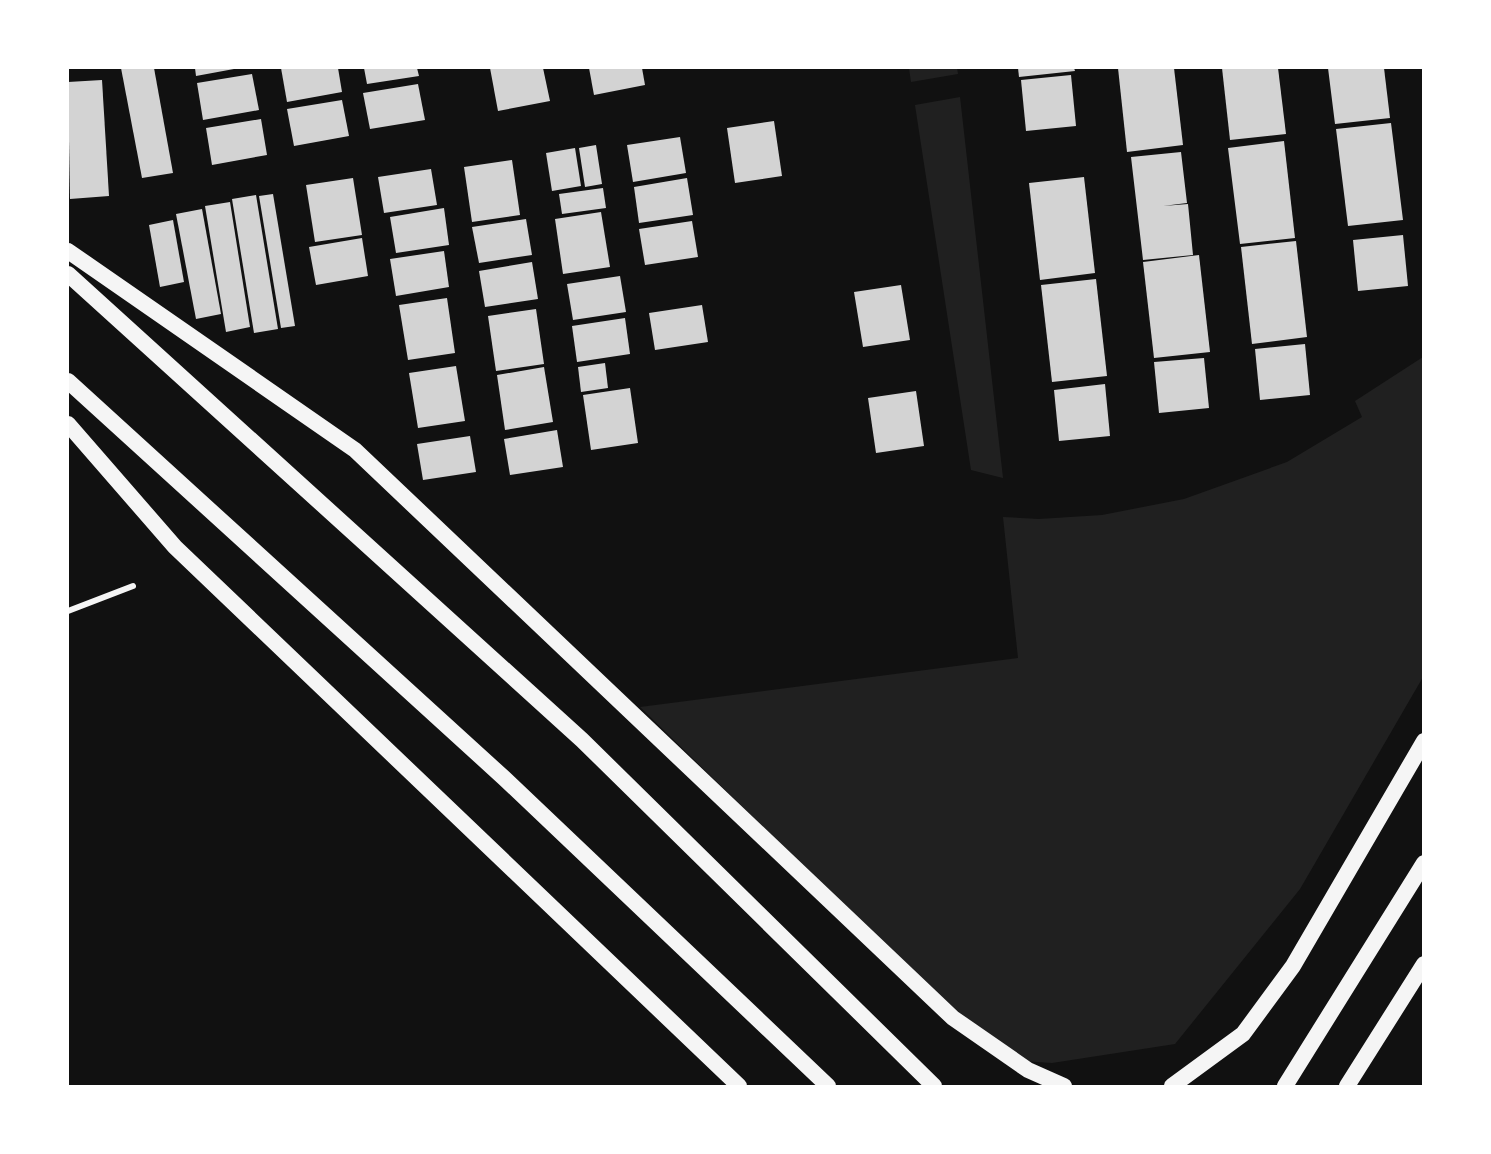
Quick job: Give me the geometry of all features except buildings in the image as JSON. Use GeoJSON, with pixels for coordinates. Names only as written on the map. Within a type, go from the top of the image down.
{"type":"FeatureCollection","features":[{"type":"Feature","properties":{"kind":"highway"},"geometry":{"type":"LineString","coordinates":[[68,251],[355,450],[953,1018],[1028,1070],[1064,1086]]}},
{"type":"Feature","properties":{"kind":"highway"},"geometry":{"type":"LineString","coordinates":[[68,274],[582,740],[934,1086]]}},
{"type":"Feature","properties":{"kind":"highway"},"geometry":{"type":"LineString","coordinates":[[68,381],[504,778],[828,1086]]}},
{"type":"Feature","properties":{"kind":"highway"},"geometry":{"type":"LineString","coordinates":[[68,424],[175,547],[739,1086]]}},
{"type":"Feature","properties":{"kind":"highway"},"geometry":{"type":"LineString","coordinates":[[1172,1086],[1243,1034],[1293,966],[1424,741]]}},
{"type":"Feature","properties":{"kind":"highway"},"geometry":{"type":"LineString","coordinates":[[1285,1086],[1424,863]]}},
{"type":"Feature","properties":{"kind":"highway"},"geometry":{"type":"LineString","coordinates":[[1347,1086],[1424,964]]}},
{"type":"Feature","properties":{"kind":"street"},"geometry":{"type":"LineString","coordinates":[[68,611],[133,586]]}},
{"type":"Feature","properties":{"kind":"shaded area"},"geometry":{"type":"Polygon","coordinates":[[[909,68],[957,68],[958,74],[911,82],[909,68]]]}},
{"type":"Feature","properties":{"kind":"shaded area"},"geometry":{"type":"Polygon","coordinates":[[[960,97],[1003,478],[971,470],[915,105],[960,97]]]}},
{"type":"Feature","properties":{"kind":"shaded area"},"geometry":{"type":"Polygon","coordinates":[[[1423,357],[1423,677],[1300,889],[1175,1044],[1052,1063],[1022,1061],[954,1013],[640,707],[1018,658],[1003,517],[1039,519],[1102,515],[1184,499],[1287,462],[1362,417],[1355,401],[1423,357]]]}}]}
